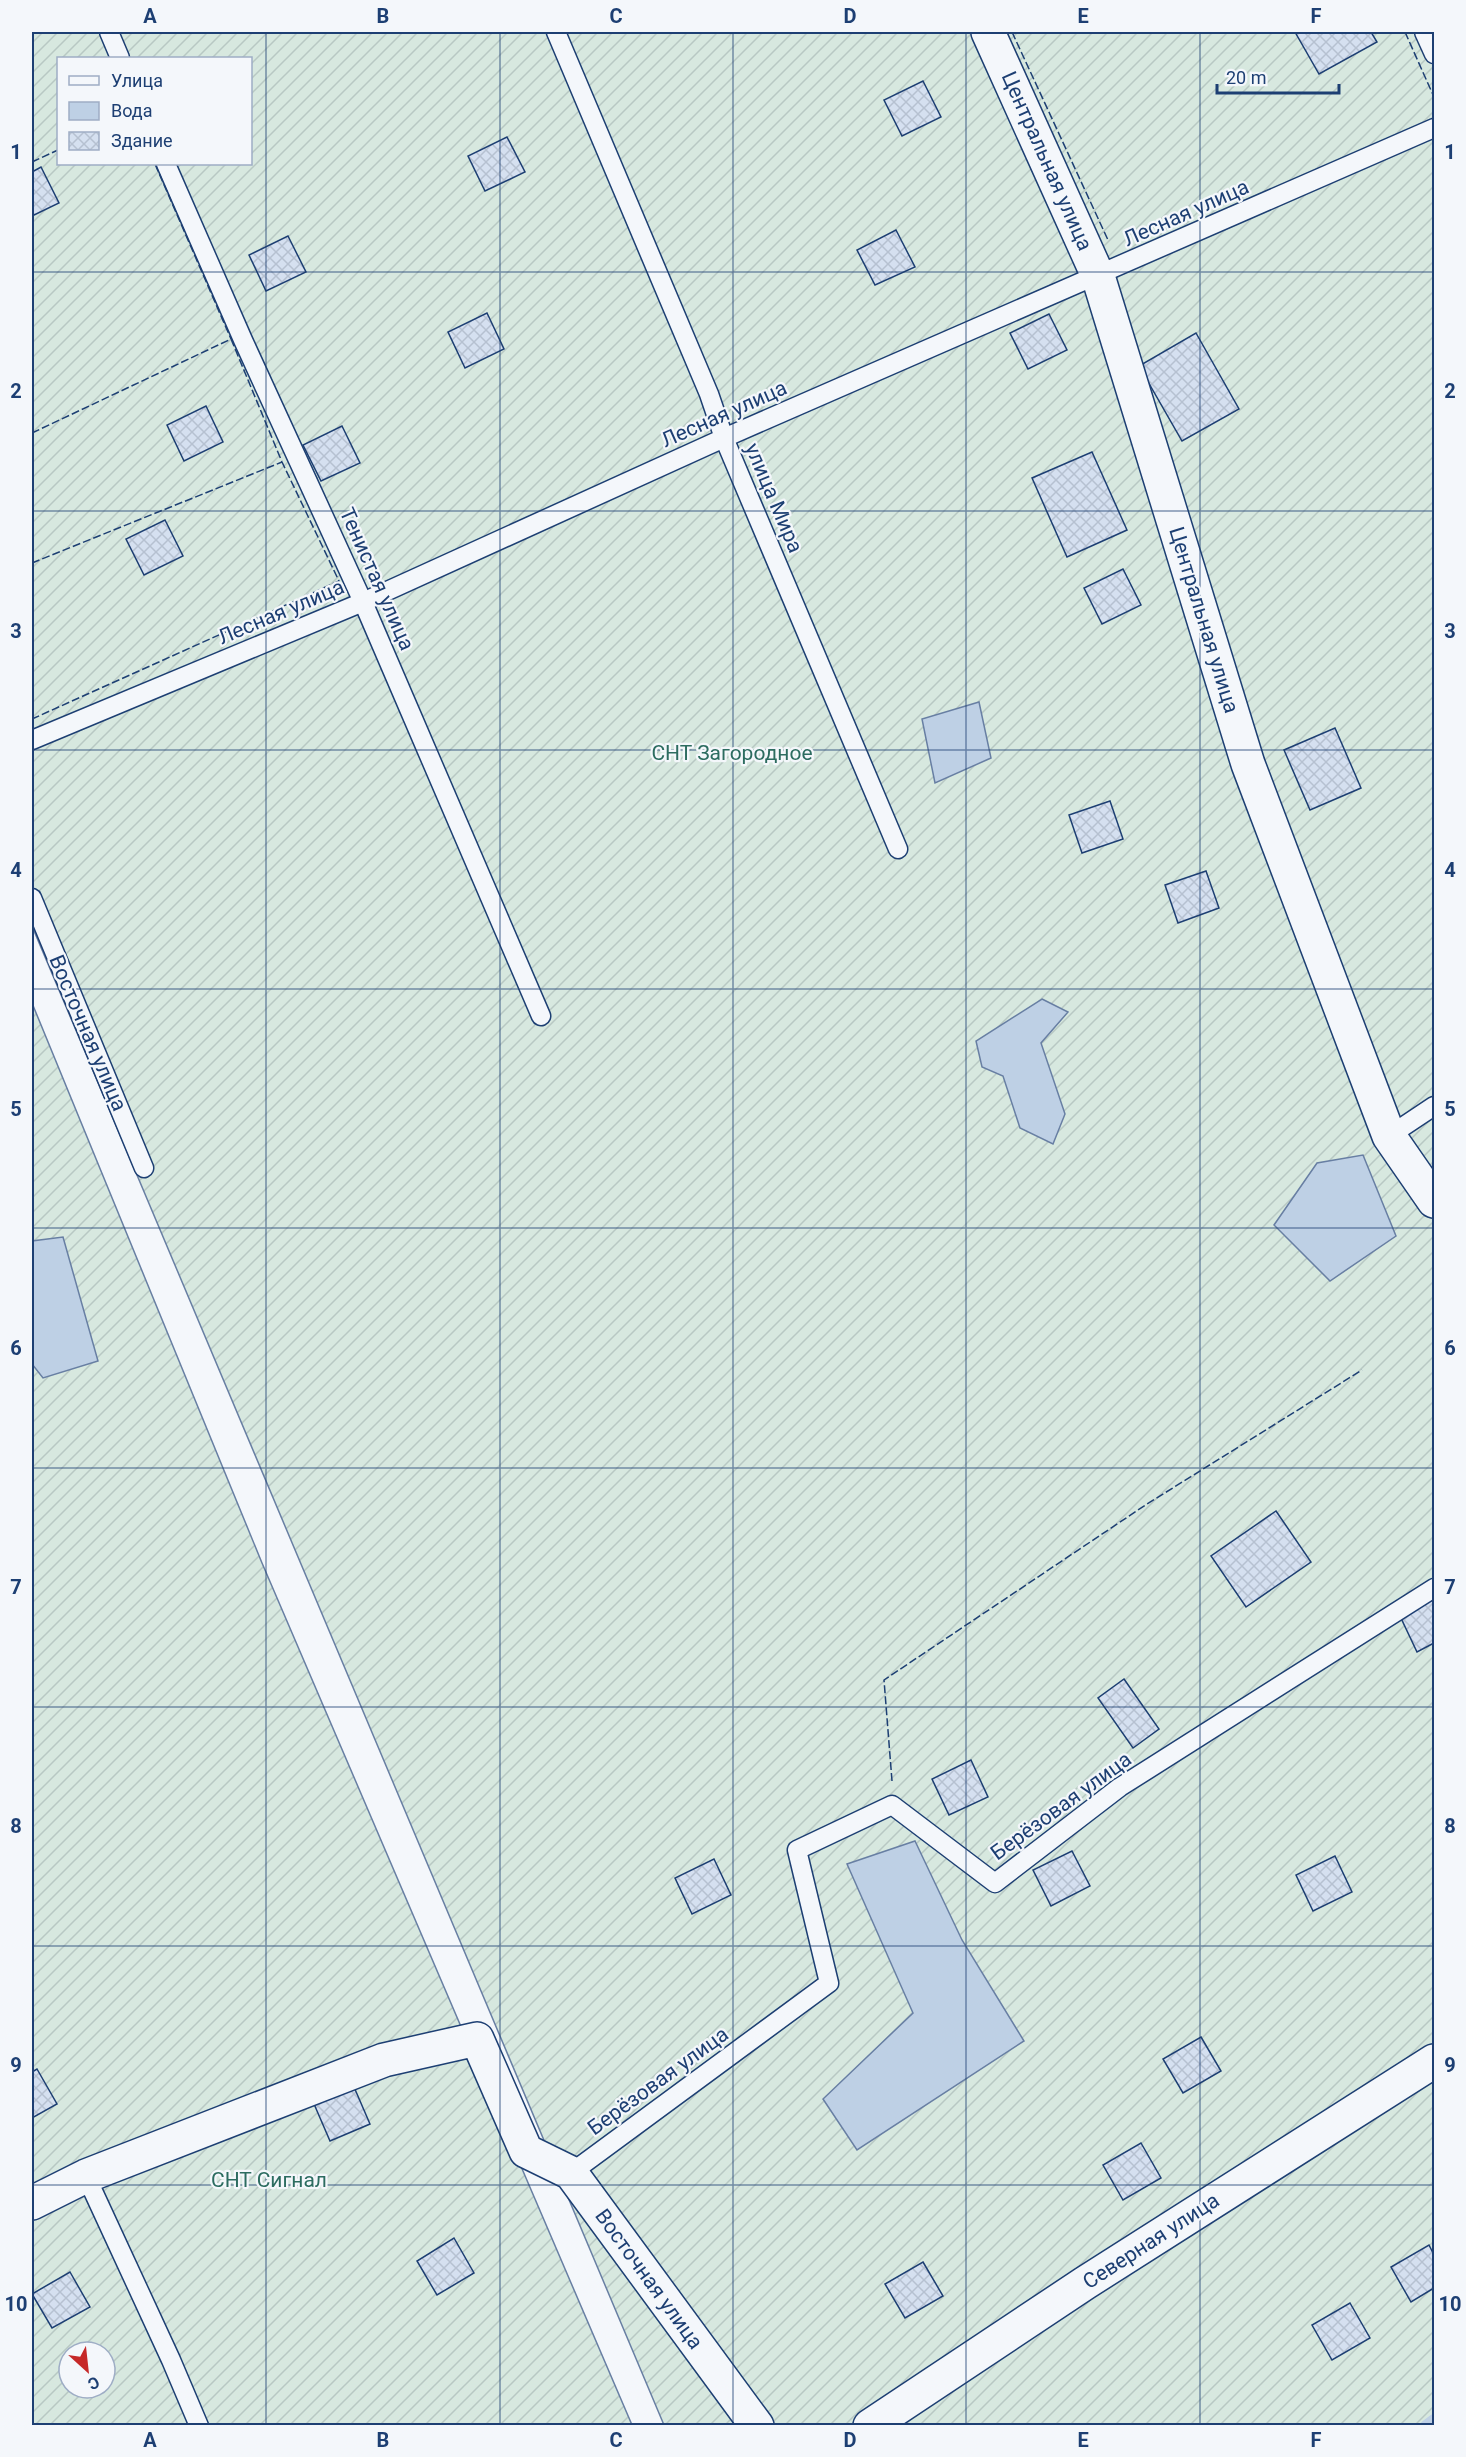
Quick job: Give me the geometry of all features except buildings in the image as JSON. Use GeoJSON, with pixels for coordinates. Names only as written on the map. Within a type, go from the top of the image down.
{"type":"FeatureCollection","features":[{"type":"Feature","properties":{"kind":"street","name":"Центральная улица"},"geometry":{"type":"LineString","coordinates":[[988,32],[1098,276],[1248,764],[1389,1136],[1434,1202]]}},
{"type":"Feature","properties":{"kind":"street","name":"Восточная улица"},"geometry":{"type":"LineString","coordinates":[[86,2176],[384,2060],[477,2039],[526,2151],[571,2173],[757,2426]]}},
{"type":"Feature","properties":{"kind":"street","name":"Северная улица"},"geometry":{"type":"LineString","coordinates":[[870,2426],[1095,2276],[1434,2061]]}},
{"type":"Feature","properties":{"kind":"street"},"geometry":{"type":"LineString","coordinates":[[32,2203],[86,2176]]}},
{"type":"Feature","properties":{"kind":"lane"},"geometry":{"type":"LineString","coordinates":[[109,32],[120,57]]}},
{"type":"Feature","properties":{"kind":"lane","name":"улица Мира"},"geometry":{"type":"LineString","coordinates":[[556,32],[709,394],[724,438],[898,849]]}},
{"type":"Feature","properties":{"kind":"lane"},"geometry":{"type":"LineString","coordinates":[[1425,32],[1434,54]]}},
{"type":"Feature","properties":{"kind":"lane","name":"Лесная улица"},"geometry":{"type":"LineString","coordinates":[[32,740],[363,602],[724,438],[1434,128]]}},
{"type":"Feature","properties":{"kind":"lane","name":"Тенистая улица"},"geometry":{"type":"LineString","coordinates":[[166,165],[243,340],[363,602],[541,1016]]}},
{"type":"Feature","properties":{"kind":"lane","name":"Восточная улица"},"geometry":{"type":"LineString","coordinates":[[32,898],[144,1168]]}},
{"type":"Feature","properties":{"kind":"lane"},"geometry":{"type":"LineString","coordinates":[[1389,1136],[1434,1106]]}},
{"type":"Feature","properties":{"kind":"lane","name":"Берёзовая улица"},"geometry":{"type":"LineString","coordinates":[[571,2173],[829,1983],[797,1850],[892,1805],[995,1883],[1120,1787],[1434,1588]]}},
{"type":"Feature","properties":{"kind":"lane"},"geometry":{"type":"LineString","coordinates":[[86,2176],[199,2426]]}},
{"type":"Feature","properties":{"kind":"green space","name":"СНТ Загородное"},"geometry":{"type":"Polygon","coordinates":[[[32,32],[1434,32],[1434,2425],[664,2425],[32,926],[32,32]]]}},
{"type":"Feature","properties":{"kind":"green space","name":"СНТ Сигнал"},"geometry":{"type":"Polygon","coordinates":[[[32,1003],[262,1563],[632,2425],[32,2425],[32,1003]]]}},
{"type":"Feature","properties":{"kind":"water"},"geometry":{"type":"Polygon","coordinates":[[[979,702],[991,758],[935,783],[922,719],[979,702]]]}},
{"type":"Feature","properties":{"kind":"water"},"geometry":{"type":"Polygon","coordinates":[[[1042,999],[1068,1012],[1041,1043],[1065,1114],[1053,1144],[1020,1128],[1003,1076],[982,1067],[976,1041],[1042,999]]]}},
{"type":"Feature","properties":{"kind":"water"},"geometry":{"type":"Polygon","coordinates":[[[1363,1155],[1396,1236],[1330,1281],[1274,1225],[1317,1163],[1363,1155]]]}},
{"type":"Feature","properties":{"kind":"water"},"geometry":{"type":"Polygon","coordinates":[[[63,1237],[98,1361],[43,1378],[32,1364],[32,1241],[63,1237]]]}},
{"type":"Feature","properties":{"kind":"water"},"geometry":{"type":"Polygon","coordinates":[[[915,1841],[962,1940],[1024,2041],[857,2150],[823,2099],[913,2013],[847,1864],[915,1841]]]}},
{"type":"Feature","properties":{"kind":"waterway"},"geometry":{"type":"LineString","coordinates":[[1426,2426],[1434,2420]]}},
{"type":"Feature","properties":{"kind":"fence"},"geometry":{"type":"LineString","coordinates":[[1012,32],[1108,240]]}},
{"type":"Feature","properties":{"kind":"fence"},"geometry":{"type":"LineString","coordinates":[[1405,32],[1434,97]]}},
{"type":"Feature","properties":{"kind":"fence"},"geometry":{"type":"LineString","coordinates":[[32,162],[57,150]]}},
{"type":"Feature","properties":{"kind":"fence"},"geometry":{"type":"LineString","coordinates":[[155,165],[231,339]]}},
{"type":"Feature","properties":{"kind":"fence"},"geometry":{"type":"LineString","coordinates":[[32,433],[231,339],[282,462],[339,581],[32,719]]}},
{"type":"Feature","properties":{"kind":"fence"},"geometry":{"type":"LineString","coordinates":[[32,563],[282,462]]}},
{"type":"Feature","properties":{"kind":"fence"},"geometry":{"type":"LineString","coordinates":[[892,1781],[884,1680],[1147,1504],[1362,1370]]}}]}
